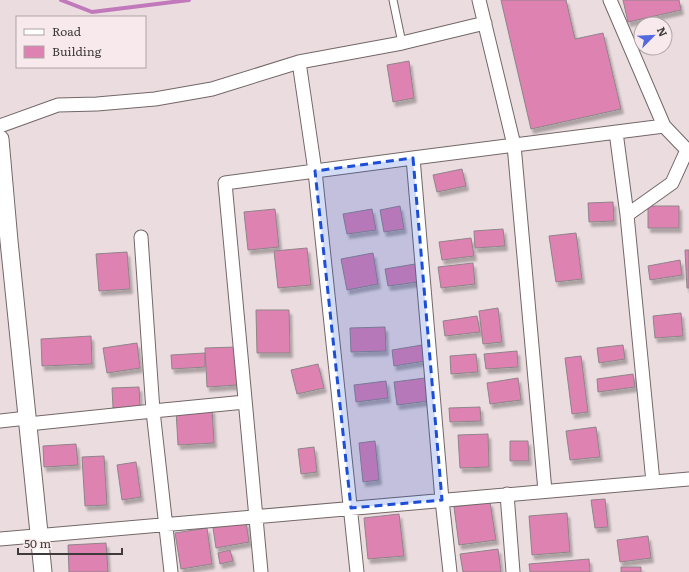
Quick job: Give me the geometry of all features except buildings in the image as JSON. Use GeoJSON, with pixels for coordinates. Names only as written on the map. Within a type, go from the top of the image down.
{"type":"FeatureCollection","features":[{"type":"Feature","properties":{"kind":"street"},"geometry":{"type":"LineString","coordinates":[[479,0],[514,145],[546,491]]}},
{"type":"Feature","properties":{"kind":"street"},"geometry":{"type":"LineString","coordinates":[[610,0],[664,126],[688,150],[672,183],[627,215]]}},
{"type":"Feature","properties":{"kind":"street"},"geometry":{"type":"LineString","coordinates":[[0,126],[58,105],[98,104],[155,99],[212,89],[299,62],[402,43],[485,23]]}},
{"type":"Feature","properties":{"kind":"street"},"geometry":{"type":"LineString","coordinates":[[299,62],[316,171],[357,572]]}},
{"type":"Feature","properties":{"kind":"street"},"geometry":{"type":"LineString","coordinates":[[261,572],[225,183],[664,126]]}},
{"type":"Feature","properties":{"kind":"street"},"geometry":{"type":"LineString","coordinates":[[616,132],[627,215],[653,482]]}},
{"type":"Feature","properties":{"kind":"street"},"geometry":{"type":"LineString","coordinates":[[0,139],[4,241],[28,421],[43,572]]}},
{"type":"Feature","properties":{"kind":"street"},"geometry":{"type":"LineString","coordinates":[[413,158],[442,500],[450,572]]}},
{"type":"Feature","properties":{"kind":"street"},"geometry":{"type":"LineString","coordinates":[[141,237],[153,411],[171,572]]}},
{"type":"Feature","properties":{"kind":"street"},"geometry":{"type":"LineString","coordinates":[[0,421],[28,421],[245,402]]}},
{"type":"Feature","properties":{"kind":"street"},"geometry":{"type":"LineString","coordinates":[[0,539],[689,479]]}},
{"type":"Feature","properties":{"kind":"street"},"geometry":{"type":"LineString","coordinates":[[507,494],[513,572]]}},
{"type":"Feature","properties":{"kind":"lane"},"geometry":{"type":"LineString","coordinates":[[393,0],[402,43]]}},
{"type":"Feature","properties":{"kind":"highlighted area"},"geometry":{"type":"Polygon","coordinates":[[[413,158],[442,500],[351,508],[315,171],[413,158]]]}},
{"type":"Feature","properties":{"kind":"waterway"},"geometry":{"type":"LineString","coordinates":[[61,0],[92,12],[189,0]]}}]}
